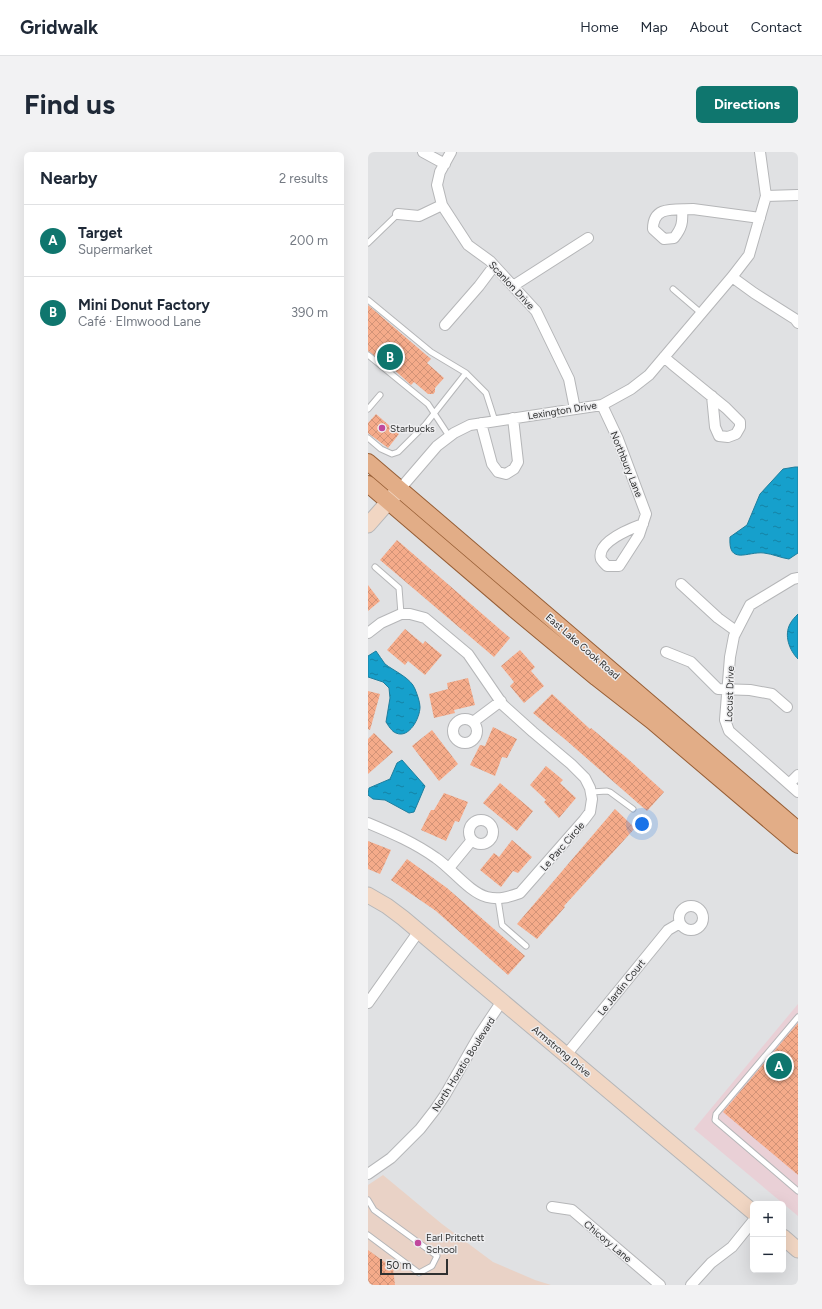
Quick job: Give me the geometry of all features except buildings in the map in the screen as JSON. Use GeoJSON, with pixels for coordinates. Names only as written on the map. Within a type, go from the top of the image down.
{"type":"FeatureCollection","features":[{"type":"Feature","properties":{"kind":"main road","name":"East Lake Cook Road"},"geometry":{"type":"LineString","coordinates":[[368,462],[798,830]]}},
{"type":"Feature","properties":{"kind":"main road","name":"East Lake Cook Road"},"geometry":{"type":"LineString","coordinates":[[368,484],[521,615],[652,721],[798,845]]}},
{"type":"Feature","properties":{"kind":"street"},"geometry":{"type":"LineString","coordinates":[[423,152],[445,164]]}},
{"type":"Feature","properties":{"kind":"street","name":"Scanlon Drive"},"geometry":{"type":"LineString","coordinates":[[451,152],[440,172],[437,185],[442,205],[468,245],[490,261],[536,311],[569,380],[575,409]]}},
{"type":"Feature","properties":{"kind":"street","name":"Lexington Drive"},"geometry":{"type":"LineString","coordinates":[[368,525],[437,446],[454,433],[470,425],[602,404],[631,389],[649,375],[732,277],[748,255],[766,196],[760,152]]}},
{"type":"Feature","properties":{"kind":"street"},"geometry":{"type":"LineString","coordinates":[[766,196],[798,195]]}},
{"type":"Feature","properties":{"kind":"street"},"geometry":{"type":"LineString","coordinates":[[398,214],[419,216],[442,205]]}},
{"type":"Feature","properties":{"kind":"street"},"geometry":{"type":"LineString","coordinates":[[682,210],[693,209],[760,218]]}},
{"type":"Feature","properties":{"kind":"street"},"geometry":{"type":"LineString","coordinates":[[513,286],[588,238]]}},
{"type":"Feature","properties":{"kind":"street"},"geometry":{"type":"LineString","coordinates":[[445,325],[479,286],[494,266]]}},
{"type":"Feature","properties":{"kind":"street"},"geometry":{"type":"LineString","coordinates":[[732,277],[754,293],[797,319]]}},
{"type":"Feature","properties":{"kind":"street"},"geometry":{"type":"LineString","coordinates":[[664,358],[712,396]]}},
{"type":"Feature","properties":{"kind":"street","name":"Northbury Lane"},"geometry":{"type":"LineString","coordinates":[[602,404],[618,439],[646,514],[643,524],[639,535],[619,566],[607,566],[601,560],[600,554],[610,540],[625,531],[643,524]]}},
{"type":"Feature","properties":{"kind":"street"},"geometry":{"type":"LineString","coordinates":[[481,423],[492,464],[498,472],[506,474],[514,469],[518,462],[513,418]]}},
{"type":"Feature","properties":{"kind":"street","name":"Locust Drive"},"geometry":{"type":"LineString","coordinates":[[798,578],[793,579],[750,605],[735,634],[730,657],[726,720],[728,731],[798,792]]}},
{"type":"Feature","properties":{"kind":"street"},"geometry":{"type":"LineString","coordinates":[[681,584],[735,634]]}},
{"type":"Feature","properties":{"kind":"street"},"geometry":{"type":"LineString","coordinates":[[368,633],[381,623],[401,614],[410,614],[425,618],[468,654],[501,701],[533,732],[571,764],[585,778],[591,792]]}},
{"type":"Feature","properties":{"kind":"street"},"geometry":{"type":"LineString","coordinates":[[666,652],[691,662],[718,689],[750,690],[772,694],[787,707]]}},
{"type":"Feature","properties":{"kind":"street"},"geometry":{"type":"LineString","coordinates":[[473,722],[501,701]]}},
{"type":"Feature","properties":{"kind":"street"},"geometry":{"type":"LineString","coordinates":[[789,784],[798,776]]}},
{"type":"Feature","properties":{"kind":"street","name":"Le Parc Circle"},"geometry":{"type":"LineString","coordinates":[[368,823],[402,837],[437,859],[478,894],[498,899],[520,893],[584,820],[590,812],[592,799],[591,792]]}},
{"type":"Feature","properties":{"kind":"street"},"geometry":{"type":"LineString","coordinates":[[449,868],[472,840]]}},
{"type":"Feature","properties":{"kind":"street","name":"Armstrong Drive"},"geometry":{"type":"LineString","coordinates":[[368,895],[387,906],[419,931],[750,1209]]}},
{"type":"Feature","properties":{"kind":"street","name":"Le Jardin Court"},"geometry":{"type":"LineString","coordinates":[[566,1055],[668,930],[680,923]]}},
{"type":"Feature","properties":{"kind":"street"},"geometry":{"type":"LineString","coordinates":[[368,1003],[419,931]]}},
{"type":"Feature","properties":{"kind":"street","name":"North Horatio Boulevard"},"geometry":{"type":"LineString","coordinates":[[368,1174],[391,1158],[420,1129],[434,1111],[445,1095],[480,1034],[502,1001]]}},
{"type":"Feature","properties":{"kind":"street","name":"Chicory Lane"},"geometry":{"type":"LineString","coordinates":[[552,1207],[572,1210],[660,1285]]}},
{"type":"Feature","properties":{"kind":"street"},"geometry":{"type":"LineString","coordinates":[[691,1285],[711,1263],[732,1246],[750,1225]]}},
{"type":"Feature","properties":{"kind":"street"},"geometry":{"type":"LineString","coordinates":[[786,1240],[798,1250]]}},
{"type":"Feature","properties":{"kind":"lane"},"geometry":{"type":"LineString","coordinates":[[368,243],[398,214]]}},
{"type":"Feature","properties":{"kind":"lane"},"geometry":{"type":"LineString","coordinates":[[674,289],[701,313]]}},
{"type":"Feature","properties":{"kind":"lane"},"geometry":{"type":"LineString","coordinates":[[368,300],[431,352],[466,373],[486,393],[495,421]]}},
{"type":"Feature","properties":{"kind":"lane"},"geometry":{"type":"LineString","coordinates":[[368,355],[428,404],[449,436]]}},
{"type":"Feature","properties":{"kind":"lane"},"geometry":{"type":"LineString","coordinates":[[368,438],[381,449],[392,454],[398,452],[425,425],[466,373]]}},
{"type":"Feature","properties":{"kind":"lane"},"geometry":{"type":"LineString","coordinates":[[368,409],[380,395]]}},
{"type":"Feature","properties":{"kind":"lane"},"geometry":{"type":"LineString","coordinates":[[375,567],[399,588],[401,614]]}},
{"type":"Feature","properties":{"kind":"lane"},"geometry":{"type":"LineString","coordinates":[[591,792],[610,792],[633,810]]}},
{"type":"Feature","properties":{"kind":"lane"},"geometry":{"type":"LineString","coordinates":[[498,899],[502,925],[526,946]]}},
{"type":"Feature","properties":{"kind":"lane"},"geometry":{"type":"LineString","coordinates":[[798,1017],[716,1114],[715,1120],[798,1191]]}},
{"type":"Feature","properties":{"kind":"lane"},"geometry":{"type":"LineString","coordinates":[[368,1200],[374,1210],[437,1256],[432,1266],[419,1273],[368,1235]]}},
{"type":"Feature","properties":{"kind":"shaded area"},"geometry":{"type":"Polygon","coordinates":[[[798,1004],[798,1216],[786,1206],[786,1201],[780,1201],[694,1129],[798,1004]]]}},
{"type":"Feature","properties":{"kind":"shaded area","name":"Earl Pritchett School"},"geometry":{"type":"Polygon","coordinates":[[[383,1175],[442,1224],[493,1262],[535,1280],[551,1285],[368,1285],[368,1185],[383,1175]]]}},
{"type":"Feature","properties":{"kind":"water"},"geometry":{"type":"Polygon","coordinates":[[[798,467],[798,553],[789,559],[764,553],[736,554],[732,551],[730,546],[730,537],[747,525],[760,494],[783,469],[798,467]]]}},
{"type":"Feature","properties":{"kind":"water"},"geometry":{"type":"Polygon","coordinates":[[[798,614],[798,659],[790,647],[787,633],[788,628],[798,614]]]}},
{"type":"Feature","properties":{"kind":"water"},"geometry":{"type":"Polygon","coordinates":[[[376,651],[385,664],[410,681],[417,693],[420,712],[416,722],[405,733],[401,734],[395,732],[386,722],[390,698],[389,688],[383,682],[368,677],[368,656],[376,651]]]}},
{"type":"Feature","properties":{"kind":"water"},"geometry":{"type":"Polygon","coordinates":[[[402,760],[425,786],[414,812],[409,813],[385,800],[373,799],[368,795],[369,788],[390,779],[397,763],[402,760]]]}},
{"type":"Feature","properties":{"kind":"place","name":"Mini Donut Factory"},"geometry":{"type":"Point","coordinates":[390,357]}},
{"type":"Feature","properties":{"kind":"place","name":"Starbucks"},"geometry":{"type":"Point","coordinates":[382,428]}},
{"type":"Feature","properties":{"kind":"place","name":"Target"},"geometry":{"type":"Point","coordinates":[779,1066]}},
{"type":"Feature","properties":{"kind":"place","name":"Earl Pritchett School"},"geometry":{"type":"Point","coordinates":[418,1243]}}]}
